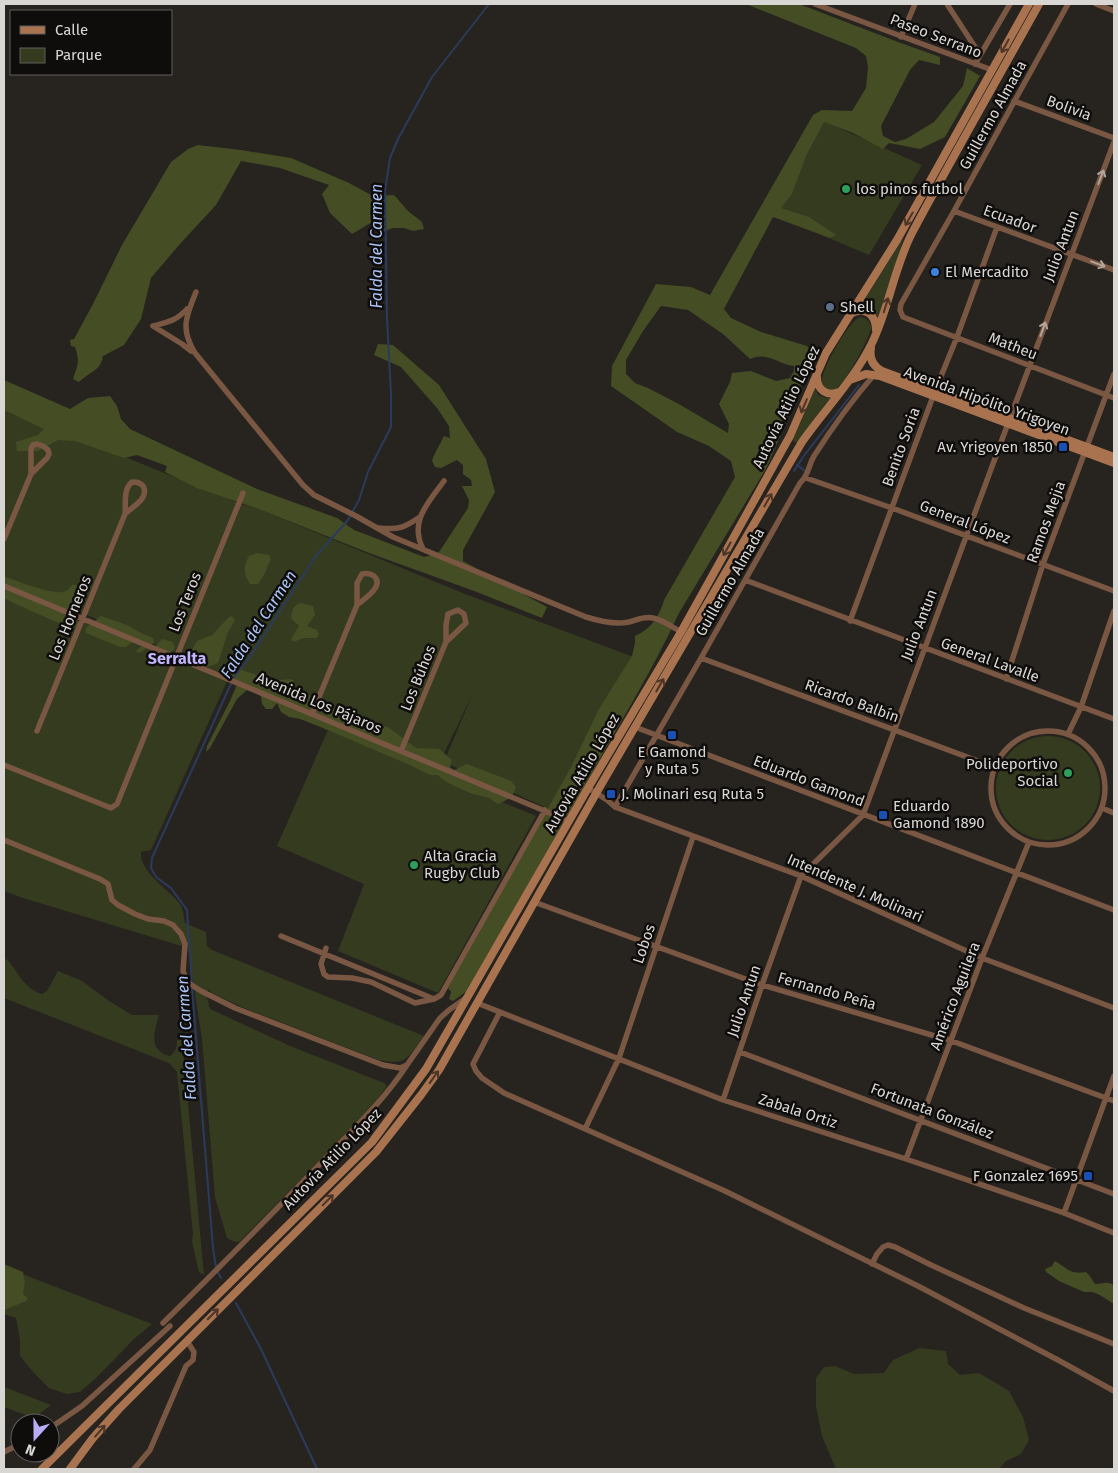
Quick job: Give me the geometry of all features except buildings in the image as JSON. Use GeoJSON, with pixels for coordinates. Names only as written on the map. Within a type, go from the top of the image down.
{"type":"FeatureCollection","features":[{"type":"Feature","properties":{"kind":"main road","name":"Autovía Atilio López"},"geometry":{"type":"LineString","coordinates":[[42,1469],[372,1142],[426,1070],[588,788],[681,632],[790,436],[826,353],[897,240],[1029,4]]}},
{"type":"Feature","properties":{"kind":"main road","name":"Autovía Atilio López"},"geometry":{"type":"LineString","coordinates":[[70,1469],[118,1409],[376,1152],[439,1070],[596,794],[802,442],[822,413],[850,380],[871,345],[906,246],[1039,4]]}},
{"type":"Feature","properties":{"kind":"main road"},"geometry":{"type":"LineString","coordinates":[[850,314],[859,310],[867,312],[876,322],[876,332]]}},
{"type":"Feature","properties":{"kind":"main road","name":"Avenida Hipólito Yrigoyen"},"geometry":{"type":"LineString","coordinates":[[871,345],[871,358],[877,368],[934,394]]}},
{"type":"Feature","properties":{"kind":"main road"},"geometry":{"type":"LineString","coordinates":[[818,372],[817,382],[825,392],[834,394],[841,390]]}},
{"type":"Feature","properties":{"kind":"main road"},"geometry":{"type":"LineString","coordinates":[[850,380],[866,374],[874,375]]}},
{"type":"Feature","properties":{"kind":"main road","name":"Avenida Hipólito Yrigoyen"},"geometry":{"type":"LineString","coordinates":[[874,375],[1114,457]]}},
{"type":"Feature","properties":{"kind":"main road","name":"Avenida Hipólito Yrigoyen"},"geometry":{"type":"LineString","coordinates":[[1086,449],[1114,463]]}},
{"type":"Feature","properties":{"kind":"street","name":"Paseo Serrano"},"geometry":{"type":"LineString","coordinates":[[817,4],[992,70]]}},
{"type":"Feature","properties":{"kind":"street"},"geometry":{"type":"LineString","coordinates":[[901,37],[914,4]]}},
{"type":"Feature","properties":{"kind":"street"},"geometry":{"type":"LineString","coordinates":[[947,4],[975,47],[982,52]]}},
{"type":"Feature","properties":{"kind":"street"},"geometry":{"type":"LineString","coordinates":[[975,64],[1010,4]]}},
{"type":"Feature","properties":{"kind":"street","name":"Guillermo Almada"},"geometry":{"type":"LineString","coordinates":[[903,317],[900,310],[901,304],[1068,4]]}},
{"type":"Feature","properties":{"kind":"street"},"geometry":{"type":"LineString","coordinates":[[1096,4],[1114,10]]}},
{"type":"Feature","properties":{"kind":"street","name":"Bolivia"},"geometry":{"type":"LineString","coordinates":[[1014,101],[1114,138]]}},
{"type":"Feature","properties":{"kind":"street","name":"Julio Antun"},"geometry":{"type":"LineString","coordinates":[[723,1100],[801,876],[863,815],[1114,142]]}},
{"type":"Feature","properties":{"kind":"street","name":"Ecuador"},"geometry":{"type":"LineString","coordinates":[[954,211],[1114,270]]}},
{"type":"Feature","properties":{"kind":"street","name":"Benito Soria"},"geometry":{"type":"LineString","coordinates":[[850,621],[997,227]]}},
{"type":"Feature","properties":{"kind":"street"},"geometry":{"type":"LineString","coordinates":[[196,292],[187,314],[186,328],[188,341],[195,353],[303,485],[314,495],[347,511],[392,537],[596,620],[628,622],[643,617],[651,617],[681,632]]}},
{"type":"Feature","properties":{"kind":"street"},"geometry":{"type":"LineString","coordinates":[[192,302],[177,318],[153,327],[195,353]]}},
{"type":"Feature","properties":{"kind":"street","name":"Matheu"},"geometry":{"type":"LineString","coordinates":[[903,317],[1114,398]]}},
{"type":"Feature","properties":{"kind":"street","name":"Ramos Mejia"},"geometry":{"type":"LineString","coordinates":[[1006,679],[1043,564],[1114,374]]}},
{"type":"Feature","properties":{"kind":"street","name":"Guillermo Almada"},"geometry":{"type":"LineString","coordinates":[[615,806],[800,483],[806,478],[809,466],[816,453],[862,388],[874,375]]}},
{"type":"Feature","properties":{"kind":"street"},"geometry":{"type":"LineString","coordinates":[[4,539],[30,474],[31,449],[33,445],[37,444],[43,446],[48,450],[49,454],[30,474]]}},
{"type":"Feature","properties":{"kind":"street","name":"General López"},"geometry":{"type":"LineString","coordinates":[[806,478],[1114,591]]}},
{"type":"Feature","properties":{"kind":"street"},"geometry":{"type":"LineString","coordinates":[[423,550],[417,531],[420,516],[444,481]]}},
{"type":"Feature","properties":{"kind":"street","name":"Los Horneros"},"geometry":{"type":"LineString","coordinates":[[37,731],[125,514],[129,484],[137,482],[143,486],[143,497],[125,514]]}},
{"type":"Feature","properties":{"kind":"street","name":"Los Teros"},"geometry":{"type":"LineString","coordinates":[[4,766],[111,808],[117,804],[243,493]]}},
{"type":"Feature","properties":{"kind":"street"},"geometry":{"type":"LineString","coordinates":[[376,528],[400,528],[407,526],[420,516]]}},
{"type":"Feature","properties":{"kind":"street"},"geometry":{"type":"LineString","coordinates":[[312,714],[357,605],[356,588],[359,578],[362,574],[372,574],[378,583],[373,592],[357,605]]}},
{"type":"Feature","properties":{"kind":"street","name":"General Lavalle"},"geometry":{"type":"LineString","coordinates":[[746,580],[850,621],[1114,719]]}},
{"type":"Feature","properties":{"kind":"street","name":"Avenida Los Pájaros"},"geometry":{"type":"LineString","coordinates":[[4,586],[569,821]]}},
{"type":"Feature","properties":{"kind":"street","name":"Los Búhos"},"geometry":{"type":"LineString","coordinates":[[401,751],[446,642],[448,614],[458,610],[464,614],[466,623],[446,642]]}},
{"type":"Feature","properties":{"kind":"street"},"geometry":{"type":"LineString","coordinates":[[1068,734],[1080,707],[1114,611]]}},
{"type":"Feature","properties":{"kind":"street","name":"Ricardo Balbín"},"geometry":{"type":"LineString","coordinates":[[701,658],[994,767]]}},
{"type":"Feature","properties":{"kind":"street","name":"Eduardo Gamond"},"geometry":{"type":"LineString","coordinates":[[635,728],[1114,910]]}},
{"type":"Feature","properties":{"kind":"street"},"geometry":{"type":"LineString","coordinates":[[1049,730],[1068,734],[1086,744],[1098,759],[1104,775],[1106,792],[1102,808],[1093,824],[1080,836],[1064,843],[1046,845],[1029,842],[1012,833],[997,816],[993,805],[990,784],[994,767],[1003,752],[1016,740],[1032,733],[1049,730]]}},
{"type":"Feature","properties":{"kind":"street","name":"Intendente J. Molinari"},"geometry":{"type":"LineString","coordinates":[[588,788],[615,806],[693,837],[801,876],[982,958],[1114,1008]]}},
{"type":"Feature","properties":{"kind":"street"},"geometry":{"type":"LineString","coordinates":[[1102,808],[1114,813]]}},
{"type":"Feature","properties":{"kind":"street"},"geometry":{"type":"LineString","coordinates":[[325,951],[321,964],[324,974],[328,977],[352,978],[371,982],[415,1003],[434,999],[441,995],[545,810]]}},
{"type":"Feature","properties":{"kind":"street","name":"Lobos"},"geometry":{"type":"LineString","coordinates":[[585,1130],[619,1058],[693,837]]}},
{"type":"Feature","properties":{"kind":"street"},"geometry":{"type":"LineString","coordinates":[[4,840],[100,879],[108,884],[112,900],[118,905],[148,919],[164,921],[173,925],[181,934],[185,944],[183,971],[187,982],[201,991],[235,1008],[383,1065],[400,1068],[408,1065]]}},
{"type":"Feature","properties":{"kind":"street","name":"Américo Aguilera"},"geometry":{"type":"LineString","coordinates":[[906,1159],[982,958],[1029,842]]}},
{"type":"Feature","properties":{"kind":"street","name":"Fernando Peña"},"geometry":{"type":"LineString","coordinates":[[534,902],[762,985],[952,1041],[1114,1101]]}},
{"type":"Feature","properties":{"kind":"street"},"geometry":{"type":"LineString","coordinates":[[281,936],[325,951],[434,999]]}},
{"type":"Feature","properties":{"kind":"street"},"geometry":{"type":"LineString","coordinates":[[163,1323],[234,1254],[368,1116],[396,1082],[440,1018],[468,997]]}},
{"type":"Feature","properties":{"kind":"street","name":"Zabala Ortiz"},"geometry":{"type":"LineString","coordinates":[[477,1003],[723,1100],[906,1159],[1064,1213],[1114,1233]]}},
{"type":"Feature","properties":{"kind":"street"},"geometry":{"type":"LineString","coordinates":[[500,1012],[473,1064],[478,1074],[504,1093],[725,1191],[927,1291],[1114,1391]]}},
{"type":"Feature","properties":{"kind":"street","name":"Fortunata González"},"geometry":{"type":"LineString","coordinates":[[740,1052],[1114,1194]]}},
{"type":"Feature","properties":{"kind":"street"},"geometry":{"type":"LineString","coordinates":[[1064,1213],[1114,1076]]}},
{"type":"Feature","properties":{"kind":"street"},"geometry":{"type":"LineString","coordinates":[[872,1264],[880,1249],[890,1245],[1024,1308],[1114,1344]]}},
{"type":"Feature","properties":{"kind":"street"},"geometry":{"type":"LineString","coordinates":[[60,1421],[82,1406],[170,1326]]}},
{"type":"Feature","properties":{"kind":"street"},"geometry":{"type":"LineString","coordinates":[[134,1469],[150,1450],[186,1366],[193,1360],[194,1352],[187,1341]]}},
{"type":"Feature","properties":{"kind":"green space"},"geometry":{"type":"Polygon","coordinates":[[[746,4],[799,4],[940,57],[940,65],[919,60],[910,70],[881,126],[883,136],[895,142],[906,139],[934,122],[963,86],[967,68],[980,76],[945,137],[920,149],[889,143],[883,149],[853,133],[824,122],[806,156],[792,194],[781,208],[809,217],[836,235],[830,238],[773,217],[724,309],[731,318],[761,332],[807,346],[817,358],[793,396],[789,415],[767,467],[679,613],[637,694],[467,991],[453,1001],[449,999],[451,992],[448,988],[571,767],[599,709],[632,656],[635,636],[646,630],[657,617],[664,600],[735,477],[731,461],[709,446],[677,432],[611,386],[612,366],[656,284],[691,287],[710,295],[813,115],[822,110],[852,111],[866,88],[868,67],[866,56],[856,48],[746,4]],[[661,306],[643,331],[626,360],[626,374],[635,383],[677,403],[728,433],[729,424],[719,404],[730,382],[732,373],[751,371],[776,381],[790,378],[794,371],[794,366],[762,356],[750,359],[723,334],[688,310],[661,306]]]}},
{"type":"Feature","properties":{"kind":"green space","name":"los pinos futbol"},"geometry":{"type":"Polygon","coordinates":[[[819,119],[922,165],[869,255],[772,214],[819,119]]]}},
{"type":"Feature","properties":{"kind":"green space"},"geometry":{"type":"Polygon","coordinates":[[[198,145],[291,158],[349,183],[373,196],[394,195],[408,211],[422,222],[424,229],[413,231],[404,228],[393,228],[379,233],[375,220],[352,234],[330,213],[322,194],[329,185],[280,168],[241,161],[216,205],[151,278],[141,319],[124,345],[103,356],[100,365],[79,382],[73,379],[78,356],[75,347],[71,346],[70,340],[74,339],[122,245],[171,162],[188,149],[198,145]]]}},
{"type":"Feature","properties":{"kind":"green space"},"geometry":{"type":"Polygon","coordinates":[[[904,237],[878,317],[863,302],[904,237]]]}},
{"type":"Feature","properties":{"kind":"green space"},"geometry":{"type":"Polygon","coordinates":[[[860,317],[870,323],[871,327],[867,340],[840,386],[835,390],[828,390],[822,382],[826,366],[849,327],[860,317]]]}},
{"type":"Feature","properties":{"kind":"green space"},"geometry":{"type":"Polygon","coordinates":[[[378,344],[393,345],[439,385],[486,459],[495,492],[463,550],[463,561],[547,607],[542,618],[261,510],[197,488],[165,472],[167,466],[137,455],[124,458],[75,441],[58,440],[38,451],[17,451],[16,442],[38,435],[44,429],[4,410],[4,380],[70,409],[88,398],[110,396],[117,406],[121,419],[130,429],[257,489],[337,518],[354,530],[424,557],[438,553],[468,508],[469,500],[462,486],[472,486],[471,480],[463,474],[463,465],[457,460],[441,468],[435,467],[432,461],[436,451],[444,436],[450,438],[449,426],[437,408],[401,367],[374,355],[378,344]]]}},
{"type":"Feature","properties":{"kind":"green space"},"geometry":{"type":"Polygon","coordinates":[[[815,387],[818,395],[830,398],[798,444],[792,440],[815,387]]]}},
{"type":"Feature","properties":{"kind":"green space"},"geometry":{"type":"Polygon","coordinates":[[[4,408],[241,504],[261,510],[465,594],[639,659],[554,811],[444,762],[473,693],[439,764],[230,677],[4,579],[4,408]]]}},
{"type":"Feature","properties":{"kind":"green space"},"geometry":{"type":"Polygon","coordinates":[[[257,553],[269,555],[271,559],[258,584],[250,584],[246,577],[245,567],[249,556],[257,553]]]}},
{"type":"Feature","properties":{"kind":"green space"},"geometry":{"type":"Polygon","coordinates":[[[4,576],[33,587],[57,592],[65,591],[72,585],[79,585],[85,589],[83,593],[76,597],[78,625],[72,629],[4,598],[4,576]]]}},
{"type":"Feature","properties":{"kind":"green space"},"geometry":{"type":"Polygon","coordinates":[[[4,586],[228,679],[151,850],[141,852],[145,866],[180,904],[185,923],[206,932],[207,946],[212,950],[424,1036],[406,1058],[401,1061],[388,1062],[244,1008],[212,993],[208,989],[207,998],[210,1009],[290,1046],[384,1083],[387,1086],[370,1109],[239,1242],[227,1238],[215,1197],[202,1039],[188,948],[4,891],[4,586]]]}},
{"type":"Feature","properties":{"kind":"green space"},"geometry":{"type":"Polygon","coordinates":[[[300,603],[313,606],[315,615],[307,626],[317,630],[319,634],[317,638],[303,638],[294,642],[291,639],[299,626],[291,618],[291,615],[294,607],[300,603]]]}},
{"type":"Feature","properties":{"kind":"green space"},"geometry":{"type":"Polygon","coordinates":[[[101,616],[127,625],[153,638],[154,643],[138,653],[136,651],[142,646],[132,642],[126,647],[120,647],[86,633],[86,628],[101,616]]]}},
{"type":"Feature","properties":{"kind":"green space"},"geometry":{"type":"Polygon","coordinates":[[[230,616],[235,620],[228,632],[218,663],[205,667],[202,666],[196,661],[191,652],[197,641],[212,635],[230,616]]]}},
{"type":"Feature","properties":{"kind":"green space"},"geometry":{"type":"Polygon","coordinates":[[[162,639],[173,642],[175,648],[163,662],[147,656],[162,639]]]}},
{"type":"Feature","properties":{"kind":"green space"},"geometry":{"type":"Polygon","coordinates":[[[221,664],[277,680],[293,680],[295,687],[334,710],[353,708],[358,715],[355,723],[366,722],[388,727],[416,748],[439,749],[452,760],[450,767],[454,770],[467,764],[511,781],[516,787],[515,791],[509,798],[498,804],[489,798],[470,793],[448,783],[437,775],[430,775],[318,726],[289,717],[281,712],[277,703],[272,709],[266,709],[262,704],[261,696],[248,689],[237,699],[206,752],[207,746],[236,687],[235,679],[221,673],[221,664]]]}},
{"type":"Feature","properties":{"kind":"green space","name":"Alta Gracia Rugby Club"},"geometry":{"type":"Polygon","coordinates":[[[328,730],[536,816],[438,993],[338,951],[364,884],[277,846],[328,730]]]}},
{"type":"Feature","properties":{"kind":"green space"},"geometry":{"type":"Polygon","coordinates":[[[1048,736],[1068,740],[1077,744],[1085,751],[1092,759],[1096,768],[1100,788],[1096,808],[1092,817],[1085,825],[1077,832],[1068,836],[1048,840],[1028,836],[1019,832],[1011,825],[1004,817],[1000,808],[996,788],[1000,768],[1004,759],[1011,751],[1019,744],[1028,740],[1048,736]]]}},
{"type":"Feature","properties":{"kind":"green space"},"geometry":{"type":"Polygon","coordinates":[[[4,959],[8,960],[26,984],[36,992],[42,994],[47,991],[58,971],[82,981],[132,1015],[159,1015],[154,1040],[158,1049],[163,1053],[170,1056],[176,1049],[177,1040],[182,1040],[204,1275],[199,1272],[192,1242],[193,1234],[177,1072],[169,1063],[4,998],[4,959]]]}},
{"type":"Feature","properties":{"kind":"green space"},"geometry":{"type":"Polygon","coordinates":[[[1055,1261],[1072,1272],[1086,1272],[1095,1284],[1112,1284],[1114,1286],[1114,1304],[1098,1294],[1084,1292],[1059,1281],[1046,1272],[1045,1269],[1052,1266],[1055,1261]]]}},
{"type":"Feature","properties":{"kind":"green space"},"geometry":{"type":"Polygon","coordinates":[[[4,1264],[23,1272],[25,1282],[23,1294],[28,1298],[26,1301],[4,1310],[4,1264]]]}},
{"type":"Feature","properties":{"kind":"green space"},"geometry":{"type":"Polygon","coordinates":[[[4,1267],[152,1324],[80,1392],[67,1394],[49,1388],[20,1356],[20,1340],[16,1318],[4,1314],[4,1267]]]}},
{"type":"Feature","properties":{"kind":"green space"},"geometry":{"type":"Polygon","coordinates":[[[919,1348],[946,1351],[948,1364],[960,1375],[979,1373],[1009,1391],[1023,1417],[1029,1440],[1021,1454],[1006,1461],[999,1469],[836,1469],[822,1436],[816,1406],[816,1378],[824,1367],[835,1366],[854,1374],[884,1373],[893,1360],[919,1348]]]}},
{"type":"Feature","properties":{"kind":"green space"},"geometry":{"type":"Polygon","coordinates":[[[4,1387],[51,1405],[41,1413],[20,1413],[4,1407],[4,1387]]]}},
{"type":"Feature","properties":{"kind":"waterway","name":"Falda del Carmen"},"geometry":{"type":"LineString","coordinates":[[192,983],[187,910],[171,888],[156,877],[151,868],[152,858],[234,677],[249,658],[316,556],[348,520],[359,500],[368,472],[391,427],[385,191],[390,158],[398,139],[432,77],[489,4]]}},
{"type":"Feature","properties":{"kind":"waterway"},"geometry":{"type":"LineString","coordinates":[[794,471],[859,385]]}},
{"type":"Feature","properties":{"kind":"waterway"},"geometry":{"type":"LineString","coordinates":[[797,465],[805,471]]}},
{"type":"Feature","properties":{"kind":"waterway","name":"Falda del Carmen"},"geometry":{"type":"LineString","coordinates":[[192,988],[216,1267]]}},
{"type":"Feature","properties":{"kind":"waterway","name":"Falda del Carmen"},"geometry":{"type":"LineString","coordinates":[[217,1271],[221,1278]]}},
{"type":"Feature","properties":{"kind":"waterway","name":"Falda del Carmen"},"geometry":{"type":"LineString","coordinates":[[236,1303],[261,1349],[317,1469]]}},
{"type":"Feature","properties":{"kind":"place","name":"los pinos futbol"},"geometry":{"type":"Point","coordinates":[846,189]}},
{"type":"Feature","properties":{"kind":"place","name":"El Mercadito"},"geometry":{"type":"Point","coordinates":[935,272]}},
{"type":"Feature","properties":{"kind":"place","name":"Shell"},"geometry":{"type":"Point","coordinates":[830,307]}},
{"type":"Feature","properties":{"kind":"place","name":"Av. Yrigoyen 1850"},"geometry":{"type":"Point","coordinates":[1063,447]}},
{"type":"Feature","properties":{"kind":"place","name":"E Gamond y Ruta 5"},"geometry":{"type":"Point","coordinates":[672,735]}},
{"type":"Feature","properties":{"kind":"place","name":"Polideportivo Social"},"geometry":{"type":"Point","coordinates":[1068,773]}},
{"type":"Feature","properties":{"kind":"place","name":"J. Molinari esq Ruta 5"},"geometry":{"type":"Point","coordinates":[611,794]}},
{"type":"Feature","properties":{"kind":"place","name":"Eduardo Gamond 1890"},"geometry":{"type":"Point","coordinates":[883,815]}},
{"type":"Feature","properties":{"kind":"place","name":"Alta Gracia Rugby Club"},"geometry":{"type":"Point","coordinates":[414,865]}},
{"type":"Feature","properties":{"kind":"place","name":"F Gonzalez 1695"},"geometry":{"type":"Point","coordinates":[1088,1176]}},
{"type":"Feature","properties":{"kind":"district","name":"Serralta"},"geometry":{"type":"Point","coordinates":[177,658]}}]}
